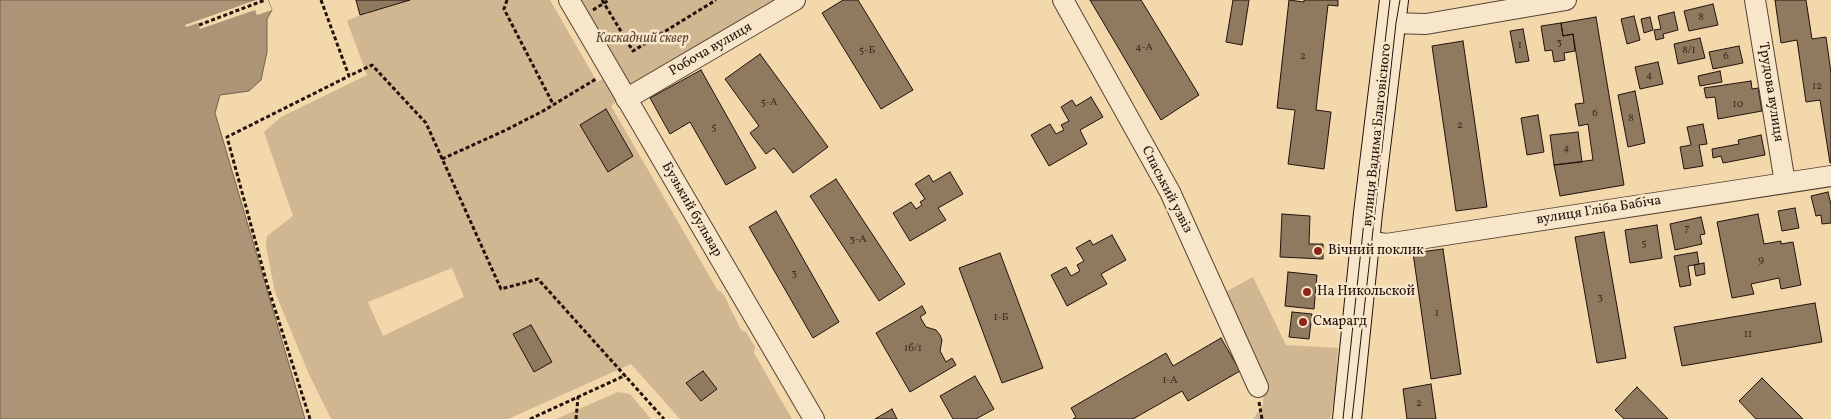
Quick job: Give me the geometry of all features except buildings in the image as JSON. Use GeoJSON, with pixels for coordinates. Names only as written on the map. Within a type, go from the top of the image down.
{"type":"FeatureCollection","features":[{"type":"Feature","properties":{"kind":"street","name":"Бузький бульвар"},"geometry":{"type":"LineString","coordinates":[[569,0],[609,72],[814,419]]}},
{"type":"Feature","properties":{"kind":"street","name":"Робоча вулиця"},"geometry":{"type":"LineString","coordinates":[[626,99],[795,0]]}},
{"type":"Feature","properties":{"kind":"street","name":"Спаський узвіз"},"geometry":{"type":"LineString","coordinates":[[1062,0],[1170,192],[1258,387]]}},
{"type":"Feature","properties":{"kind":"street"},"geometry":{"type":"LineString","coordinates":[[1392,12],[1426,24],[1566,0]]}},
{"type":"Feature","properties":{"kind":"street","name":"Трудова вулиця"},"geometry":{"type":"LineString","coordinates":[[1755,0],[1785,184]]}},
{"type":"Feature","properties":{"kind":"street","name":"вулиця Вадима Благовісного"},"geometry":{"type":"LineString","coordinates":[[1347,419],[1368,213],[1392,12]]}},
{"type":"Feature","properties":{"kind":"street","name":"вулиця Гліба Бабіча"},"geometry":{"type":"LineString","coordinates":[[1366,241],[1386,244],[1831,176]]}},
{"type":"Feature","properties":{"kind":"path"},"geometry":{"type":"LineString","coordinates":[[199,25],[265,0]]}},
{"type":"Feature","properties":{"kind":"path"},"geometry":{"type":"LineString","coordinates":[[321,0],[349,76]]}},
{"type":"Feature","properties":{"kind":"path"},"geometry":{"type":"LineString","coordinates":[[507,0],[504,9],[553,104]]}},
{"type":"Feature","properties":{"kind":"path"},"geometry":{"type":"LineString","coordinates":[[602,0],[633,52],[716,0]]}},
{"type":"Feature","properties":{"kind":"path"},"geometry":{"type":"LineString","coordinates":[[310,419],[267,284],[227,137],[372,65],[426,123],[501,289],[538,279],[664,419]]}},
{"type":"Feature","properties":{"kind":"path"},"geometry":{"type":"LineString","coordinates":[[442,159],[506,130],[609,72]]}},
{"type":"Feature","properties":{"kind":"path"},"geometry":{"type":"LineString","coordinates":[[530,419],[626,375]]}},
{"type":"Feature","properties":{"kind":"path"},"geometry":{"type":"LineString","coordinates":[[576,419],[578,397]]}},
{"type":"Feature","properties":{"kind":"green space"},"geometry":{"type":"Polygon","coordinates":[[[410,0],[550,0],[597,82],[604,78],[613,90],[616,102],[611,106],[718,291],[725,297],[741,330],[746,332],[755,347],[754,353],[792,419],[680,419],[631,364],[508,419],[331,419],[308,372],[275,292],[266,246],[267,236],[293,216],[264,132],[281,117],[367,75],[347,21],[360,15],[410,0]],[[452,268],[368,302],[383,336],[464,297],[452,268]]]}},
{"type":"Feature","properties":{"kind":"green space","name":"Каскадний сквер"},"geometry":{"type":"Polygon","coordinates":[[[574,0],[785,0],[632,88],[623,84],[574,0]]]}},
{"type":"Feature","properties":{"kind":"green space"},"geometry":{"type":"Polygon","coordinates":[[[1253,277],[1286,345],[1338,348],[1335,396],[1330,419],[1253,419],[1263,404],[1264,388],[1222,294],[1253,277]]]}},
{"type":"Feature","properties":{"kind":"green space"},"geometry":{"type":"Polygon","coordinates":[[[618,392],[630,394],[651,419],[556,419],[618,392]]]}},
{"type":"Feature","properties":{"kind":"shaded area"},"geometry":{"type":"Polygon","coordinates":[[[0,0],[268,0],[272,10],[267,19],[267,52],[261,80],[249,91],[220,95],[215,113],[305,419],[0,419],[0,0]]]}},
{"type":"Feature","properties":{"kind":"pier"},"geometry":{"type":"Polygon","coordinates":[[[256,0],[268,0],[272,10],[257,15],[255,10],[200,29],[198,23],[186,27],[185,25],[256,0]]]}},
{"type":"Feature","properties":{"kind":"tram line"},"geometry":{"type":"LineString","coordinates":[[1343,419],[1390,0]]}},
{"type":"Feature","properties":{"kind":"tram line"},"geometry":{"type":"LineString","coordinates":[[1352,419],[1400,0]]}},
{"type":"Feature","properties":{"kind":"place","name":"Вічний поклик"},"geometry":{"type":"Point","coordinates":[1318,251]}},
{"type":"Feature","properties":{"kind":"place","name":"На Никольской"},"geometry":{"type":"Point","coordinates":[1307,292]}},
{"type":"Feature","properties":{"kind":"place","name":"Смарагд"},"geometry":{"type":"Point","coordinates":[1303,322]}}]}
